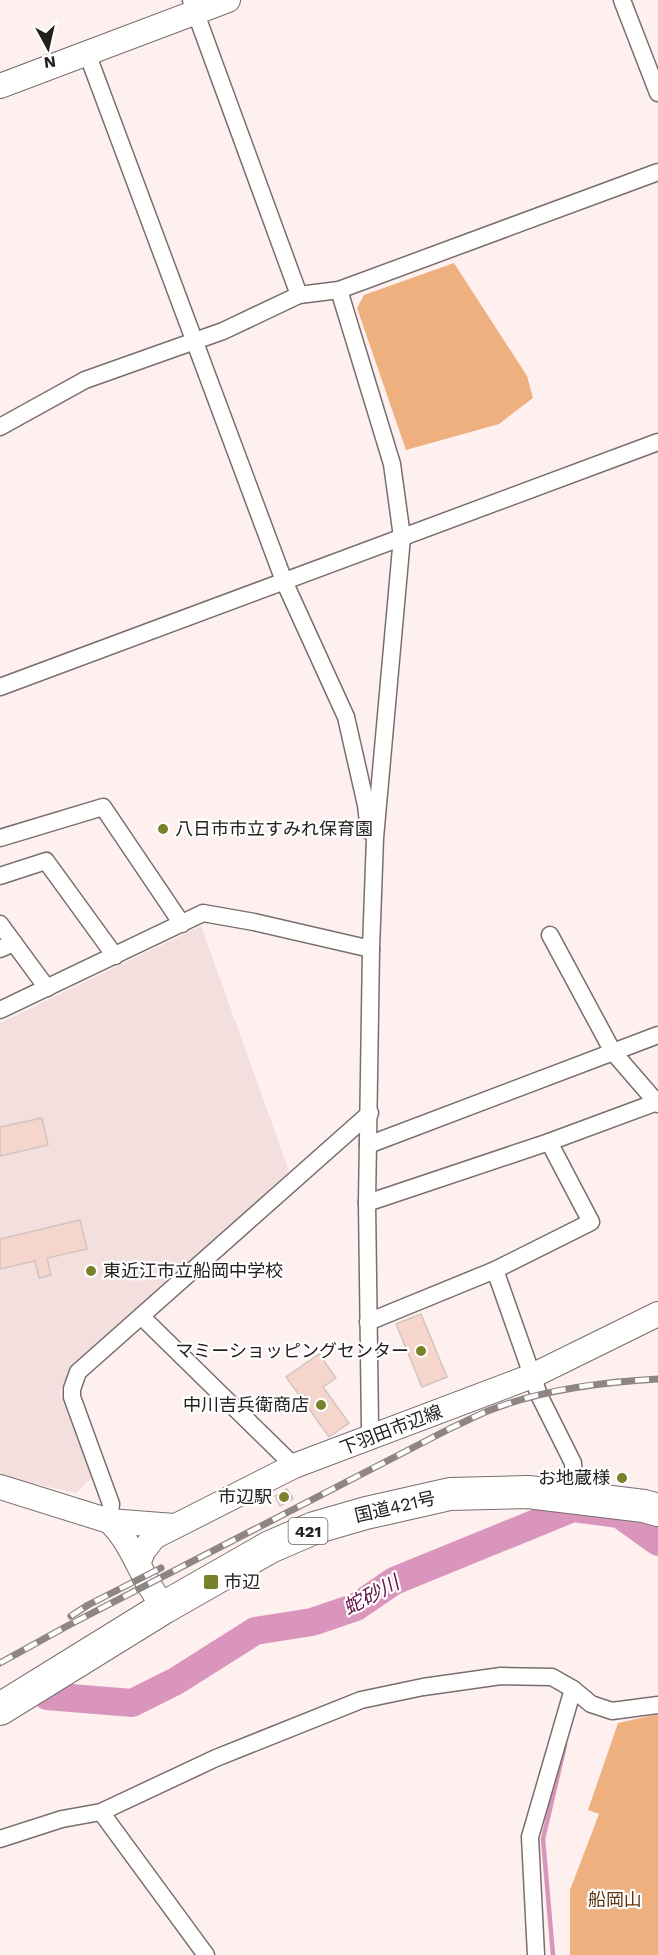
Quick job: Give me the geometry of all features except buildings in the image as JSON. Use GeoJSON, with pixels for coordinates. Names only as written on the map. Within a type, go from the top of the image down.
{"type":"FeatureCollection","features":[{"type":"Feature","properties":{"kind":"highway","name":"国道421号"},"geometry":{"type":"LineString","coordinates":[[0,1709],[165,1607],[270,1548],[314,1528],[366,1513],[450,1494],[528,1492],[575,1496],[658,1510]]}},
{"type":"Feature","properties":{"kind":"main road"},"geometry":{"type":"LineString","coordinates":[[0,86],[87,53],[193,6],[228,0]]}},
{"type":"Feature","properties":{"kind":"main road","name":"下羽田市辺線"},"geometry":{"type":"LineString","coordinates":[[139,1562],[143,1551],[153,1537],[294,1466],[532,1376],[658,1314]]}},
{"type":"Feature","properties":{"kind":"main road"},"geometry":{"type":"LineString","coordinates":[[0,1487],[109,1521],[174,1526]]}},
{"type":"Feature","properties":{"kind":"main road"},"geometry":{"type":"LineString","coordinates":[[109,1521],[121,1532],[139,1562],[153,1594],[165,1607]]}},
{"type":"Feature","properties":{"kind":"street"},"geometry":{"type":"LineString","coordinates":[[622,0],[658,93]]}},
{"type":"Feature","properties":{"kind":"street"},"geometry":{"type":"LineString","coordinates":[[193,6],[299,295]]}},
{"type":"Feature","properties":{"kind":"street"},"geometry":{"type":"LineString","coordinates":[[87,53],[284,580],[346,717],[366,805],[367,830],[375,838]]}},
{"type":"Feature","properties":{"kind":"street"},"geometry":{"type":"LineString","coordinates":[[0,427],[85,380],[223,331],[299,295],[339,290],[658,172]]}},
{"type":"Feature","properties":{"kind":"street"},"geometry":{"type":"LineString","coordinates":[[339,290],[392,464],[402,537],[375,838],[367,1203],[370,1427],[367,1440]]}},
{"type":"Feature","properties":{"kind":"street"},"geometry":{"type":"LineString","coordinates":[[0,687],[658,442]]}},
{"type":"Feature","properties":{"kind":"street"},"geometry":{"type":"LineString","coordinates":[[0,838],[103,807],[182,924]]}},
{"type":"Feature","properties":{"kind":"street"},"geometry":{"type":"LineString","coordinates":[[0,876],[46,861],[116,956]]}},
{"type":"Feature","properties":{"kind":"street"},"geometry":{"type":"LineString","coordinates":[[0,1010],[203,913],[254,922],[371,949]]}},
{"type":"Feature","properties":{"kind":"street"},"geometry":{"type":"LineString","coordinates":[[0,924],[7,946],[47,988]]}},
{"type":"Feature","properties":{"kind":"street"},"geometry":{"type":"LineString","coordinates":[[367,1203],[657,1103],[613,1052],[550,934]]}},
{"type":"Feature","properties":{"kind":"street"},"geometry":{"type":"LineString","coordinates":[[368,1145],[658,1035]]}},
{"type":"Feature","properties":{"kind":"street"},"geometry":{"type":"LineString","coordinates":[[109,1521],[111,1504],[72,1397],[72,1389],[78,1372],[370,1113]]}},
{"type":"Feature","properties":{"kind":"street"},"geometry":{"type":"LineString","coordinates":[[368,1322],[495,1270],[591,1222],[549,1142]]}},
{"type":"Feature","properties":{"kind":"street"},"geometry":{"type":"LineString","coordinates":[[495,1270],[539,1395],[573,1462],[575,1496]]}},
{"type":"Feature","properties":{"kind":"street"},"geometry":{"type":"LineString","coordinates":[[142,1317],[294,1466]]}},
{"type":"Feature","properties":{"kind":"street"},"geometry":{"type":"LineString","coordinates":[[0,1839],[62,1820],[101,1812],[216,1758],[361,1700],[443,1684],[501,1676],[552,1677],[573,1689],[591,1704],[612,1711],[658,1705]]}},
{"type":"Feature","properties":{"kind":"street"},"geometry":{"type":"LineString","coordinates":[[536,1955],[530,1836],[573,1689]]}},
{"type":"Feature","properties":{"kind":"street"},"geometry":{"type":"LineString","coordinates":[[101,1812],[206,1955]]}},
{"type":"Feature","properties":{"kind":"shaded area","name":"東近江市立船岡中学校"},"geometry":{"type":"Polygon","coordinates":[[[201,926],[289,1171],[75,1371],[59,1391],[92,1477],[76,1493],[0,1476],[0,1023],[201,926]]]}},
{"type":"Feature","properties":{"kind":"green space"},"geometry":{"type":"Polygon","coordinates":[[[454,263],[527,376],[533,398],[499,424],[406,450],[357,308],[364,295],[454,263]]]}},
{"type":"Feature","properties":{"kind":"green space","name":"船岡山"},"geometry":{"type":"Polygon","coordinates":[[[658,1714],[658,1955],[570,1955],[570,1890],[599,1814],[588,1810],[618,1723],[658,1714]]]}},
{"type":"Feature","properties":{"kind":"waterway","name":"蛇砂川"},"geometry":{"type":"LineString","coordinates":[[47,1696],[132,1703],[176,1681],[255,1631],[312,1622],[356,1607],[394,1581],[573,1508],[619,1514],[658,1542]]}},
{"type":"Feature","properties":{"kind":"waterway"},"geometry":{"type":"LineString","coordinates":[[553,1955],[543,1839],[565,1745]]}},
{"type":"Feature","properties":{"kind":"railway"},"geometry":{"type":"LineString","coordinates":[[0,1663],[69,1625],[482,1413],[533,1396],[616,1382],[658,1379]]}},
{"type":"Feature","properties":{"kind":"railway"},"geometry":{"type":"LineString","coordinates":[[71,1616],[161,1568]]}},
{"type":"Feature","properties":{"kind":"place","name":"八日市市立すみれ保育園"},"geometry":{"type":"Point","coordinates":[163,829]}},
{"type":"Feature","properties":{"kind":"place","name":"東近江市立船岡中学校"},"geometry":{"type":"Point","coordinates":[91,1271]}},
{"type":"Feature","properties":{"kind":"place","name":"マミーショッピングセンター"},"geometry":{"type":"Point","coordinates":[421,1351]}},
{"type":"Feature","properties":{"kind":"place","name":"中川吉兵衛商店"},"geometry":{"type":"Point","coordinates":[321,1405]}},
{"type":"Feature","properties":{"kind":"place","name":"お地蔵様"},"geometry":{"type":"Point","coordinates":[622,1478]}},
{"type":"Feature","properties":{"kind":"place","name":"市辺駅"},"geometry":{"type":"Point","coordinates":[284,1497]}},
{"type":"Feature","properties":{"kind":"place","name":"市辺"},"geometry":{"type":"Point","coordinates":[211,1582]}}]}
